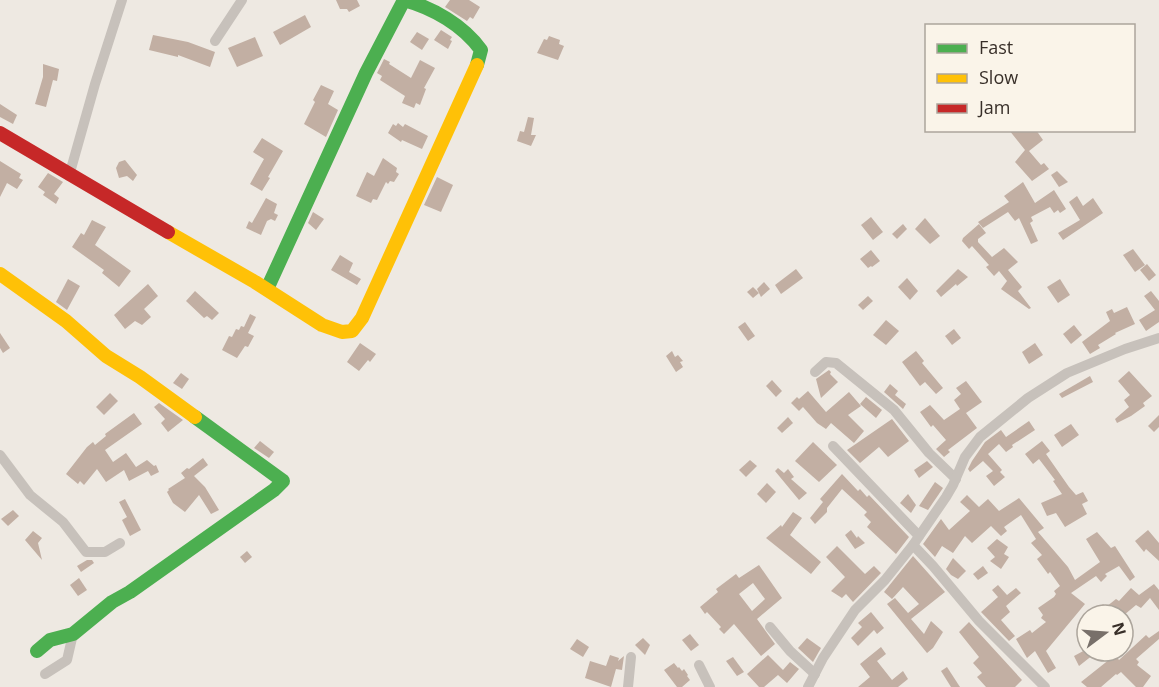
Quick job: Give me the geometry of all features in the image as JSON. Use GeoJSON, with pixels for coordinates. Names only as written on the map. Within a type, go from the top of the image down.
{"type":"FeatureCollection","features":[{"type":"Feature","properties":{"kind":"street"},"geometry":{"type":"LineString","coordinates":[[69,176],[122,0]]}},
{"type":"Feature","properties":{"kind":"street"},"geometry":{"type":"LineString","coordinates":[[215,41],[242,0]]}},
{"type":"Feature","properties":{"kind":"street"},"geometry":{"type":"LineString","coordinates":[[0,133],[69,176],[267,289],[323,325],[348,332],[356,328],[479,61],[481,50],[477,43],[457,26],[415,2],[404,0],[366,73],[267,289]]}},
{"type":"Feature","properties":{"kind":"street"},"geometry":{"type":"LineString","coordinates":[[0,273],[66,321],[106,356],[145,380],[283,481],[148,579],[112,602],[73,634],[50,640],[36,651]]}},
{"type":"Feature","properties":{"kind":"street"},"geometry":{"type":"LineString","coordinates":[[808,687],[823,658],[855,610],[885,580],[916,540],[956,479],[965,457],[980,437],[1028,398],[1067,373],[1125,349],[1159,339]]}},
{"type":"Feature","properties":{"kind":"street"},"geometry":{"type":"LineString","coordinates":[[814,372],[826,362],[836,363],[894,410],[929,453],[956,479]]}},
{"type":"Feature","properties":{"kind":"street"},"geometry":{"type":"LineString","coordinates":[[833,446],[916,540],[933,566],[979,621],[1037,685]]}},
{"type":"Feature","properties":{"kind":"street"},"geometry":{"type":"LineString","coordinates":[[0,455],[30,495],[63,522],[86,552],[105,552],[120,543]]}},
{"type":"Feature","properties":{"kind":"street"},"geometry":{"type":"LineString","coordinates":[[770,627],[790,651],[815,674]]}},
{"type":"Feature","properties":{"kind":"street"},"geometry":{"type":"LineString","coordinates":[[45,674],[67,660],[73,634]]}},
{"type":"Feature","properties":{"kind":"street"},"geometry":{"type":"LineString","coordinates":[[628,687],[631,657]]}},
{"type":"Feature","properties":{"kind":"street"},"geometry":{"type":"LineString","coordinates":[[699,665],[710,687]]}},
{"type":"Feature","properties":{"kind":"building"},"geometry":{"type":"Polygon","coordinates":[[[336,0],[357,0],[360,6],[349,12],[347,9],[340,9],[336,0]]]}},
{"type":"Feature","properties":{"kind":"building"},"geometry":{"type":"Polygon","coordinates":[[[450,0],[469,0],[480,7],[473,19],[470,17],[467,21],[445,7],[450,0]]]}},
{"type":"Feature","properties":{"kind":"building"},"geometry":{"type":"Polygon","coordinates":[[[305,15],[311,27],[280,45],[273,32],[305,15]]]}},
{"type":"Feature","properties":{"kind":"building"},"geometry":{"type":"Polygon","coordinates":[[[441,30],[452,37],[448,49],[434,40],[441,30]]]}},
{"type":"Feature","properties":{"kind":"building"},"geometry":{"type":"Polygon","coordinates":[[[417,32],[429,39],[422,50],[410,42],[417,32]]]}},
{"type":"Feature","properties":{"kind":"building"},"geometry":{"type":"Polygon","coordinates":[[[153,35],[188,42],[215,52],[210,67],[178,55],[178,57],[149,50],[153,35]]]}},
{"type":"Feature","properties":{"kind":"building"},"geometry":{"type":"Polygon","coordinates":[[[549,36],[560,40],[559,44],[564,46],[558,60],[537,53],[544,39],[547,40],[549,36]]]}},
{"type":"Feature","properties":{"kind":"building"},"geometry":{"type":"Polygon","coordinates":[[[255,37],[263,56],[237,67],[228,48],[255,37]]]}},
{"type":"Feature","properties":{"kind":"building"},"geometry":{"type":"Polygon","coordinates":[[[384,59],[411,78],[420,60],[435,68],[424,88],[426,89],[420,105],[416,103],[414,108],[402,103],[405,96],[380,80],[382,76],[377,73],[384,59]]]}},
{"type":"Feature","properties":{"kind":"building"},"geometry":{"type":"Polygon","coordinates":[[[43,64],[59,69],[57,81],[53,80],[46,107],[35,104],[43,77],[43,64]]]}},
{"type":"Feature","properties":{"kind":"building"},"geometry":{"type":"Polygon","coordinates":[[[321,85],[334,91],[328,104],[338,110],[326,137],[304,124],[321,85]]]}},
{"type":"Feature","properties":{"kind":"building"},"geometry":{"type":"Polygon","coordinates":[[[0,104],[17,115],[13,124],[0,117],[0,104]]]}},
{"type":"Feature","properties":{"kind":"building"},"geometry":{"type":"Polygon","coordinates":[[[528,117],[534,118],[531,135],[536,135],[531,146],[517,141],[520,131],[524,132],[528,117]]]}},
{"type":"Feature","properties":{"kind":"building"},"geometry":{"type":"Polygon","coordinates":[[[398,123],[403,127],[405,124],[428,136],[422,149],[402,140],[401,142],[388,133],[393,124],[396,126],[398,123]]]}},
{"type":"Feature","properties":{"kind":"building"},"geometry":{"type":"Polygon","coordinates":[[[1011,132],[1037,132],[1043,140],[1029,151],[1041,165],[1044,163],[1049,169],[1032,181],[1015,162],[1025,150],[1011,132]]]}},
{"type":"Feature","properties":{"kind":"building"},"geometry":{"type":"Polygon","coordinates":[[[262,138],[283,151],[262,191],[250,184],[264,159],[253,152],[262,138]]]}},
{"type":"Feature","properties":{"kind":"building"},"geometry":{"type":"Polygon","coordinates":[[[383,158],[397,168],[396,172],[399,174],[394,182],[390,181],[388,184],[386,182],[377,200],[373,199],[371,203],[356,196],[367,172],[374,176],[383,158]]]}},
{"type":"Feature","properties":{"kind":"building"},"geometry":{"type":"Polygon","coordinates":[[[125,160],[137,175],[133,181],[127,176],[119,178],[116,168],[119,162],[125,160]]]}},
{"type":"Feature","properties":{"kind":"building"},"geometry":{"type":"Polygon","coordinates":[[[0,161],[21,174],[19,178],[23,180],[17,189],[7,183],[0,197],[0,161]]]}},
{"type":"Feature","properties":{"kind":"building"},"geometry":{"type":"Polygon","coordinates":[[[1057,171],[1068,182],[1059,187],[1051,175],[1057,171]]]}},
{"type":"Feature","properties":{"kind":"building"},"geometry":{"type":"Polygon","coordinates":[[[48,173],[63,182],[54,194],[59,198],[56,204],[43,195],[45,192],[38,187],[48,173]]]}},
{"type":"Feature","properties":{"kind":"building"},"geometry":{"type":"Polygon","coordinates":[[[437,177],[453,185],[441,212],[424,205],[437,177]]]}},
{"type":"Feature","properties":{"kind":"building"},"geometry":{"type":"Polygon","coordinates":[[[1023,182],[1035,203],[1054,190],[1066,209],[1060,213],[1058,210],[1054,213],[1050,207],[1031,217],[1033,221],[1030,223],[1038,241],[1031,244],[1019,218],[1015,221],[1008,212],[983,228],[978,222],[1009,202],[1004,196],[1023,182]]]}},
{"type":"Feature","properties":{"kind":"building"},"geometry":{"type":"Polygon","coordinates":[[[1077,196],[1083,206],[1093,198],[1103,213],[1063,240],[1058,233],[1080,220],[1069,202],[1077,196]]]}},
{"type":"Feature","properties":{"kind":"building"},"geometry":{"type":"Polygon","coordinates":[[[266,198],[277,204],[274,213],[278,215],[275,221],[271,219],[267,221],[261,235],[246,228],[249,221],[252,223],[266,198]]]}},
{"type":"Feature","properties":{"kind":"building"},"geometry":{"type":"Polygon","coordinates":[[[313,212],[324,219],[316,230],[308,223],[313,212]]]}},
{"type":"Feature","properties":{"kind":"building"},"geometry":{"type":"Polygon","coordinates":[[[871,217],[883,232],[873,240],[861,225],[871,217]]]}},
{"type":"Feature","properties":{"kind":"building"},"geometry":{"type":"Polygon","coordinates":[[[925,218],[940,236],[930,244],[915,229],[925,218]]]}},
{"type":"Feature","properties":{"kind":"building"},"geometry":{"type":"Polygon","coordinates":[[[92,220],[106,227],[95,245],[131,271],[119,287],[102,273],[104,270],[72,247],[81,233],[84,235],[92,220]]]}},
{"type":"Feature","properties":{"kind":"building"},"geometry":{"type":"Polygon","coordinates":[[[903,224],[907,229],[897,239],[892,234],[903,224]]]}},
{"type":"Feature","properties":{"kind":"building"},"geometry":{"type":"Polygon","coordinates":[[[979,224],[986,233],[978,239],[978,242],[992,257],[1004,248],[1018,262],[1008,270],[1022,287],[1018,291],[1031,308],[1029,309],[1001,289],[1007,281],[999,271],[994,276],[986,267],[989,265],[972,246],[969,249],[962,241],[979,224]]]}},
{"type":"Feature","properties":{"kind":"building"},"geometry":{"type":"Polygon","coordinates":[[[1133,249],[1145,265],[1135,272],[1123,255],[1133,249]]]}},
{"type":"Feature","properties":{"kind":"building"},"geometry":{"type":"Polygon","coordinates":[[[871,250],[880,261],[868,268],[860,259],[871,250]]]}},
{"type":"Feature","properties":{"kind":"building"},"geometry":{"type":"Polygon","coordinates":[[[340,255],[353,263],[349,272],[361,279],[357,285],[331,270],[340,255]]]}},
{"type":"Feature","properties":{"kind":"building"},"geometry":{"type":"Polygon","coordinates":[[[1147,264],[1156,275],[1149,281],[1140,270],[1147,264]]]}},
{"type":"Feature","properties":{"kind":"building"},"geometry":{"type":"Polygon","coordinates":[[[796,269],[803,278],[781,294],[775,285],[796,269]]]}},
{"type":"Feature","properties":{"kind":"building"},"geometry":{"type":"Polygon","coordinates":[[[958,269],[968,277],[941,297],[936,291],[958,269]]]}},
{"type":"Feature","properties":{"kind":"building"},"geometry":{"type":"Polygon","coordinates":[[[907,278],[918,291],[910,300],[898,287],[907,278]]]}},
{"type":"Feature","properties":{"kind":"building"},"geometry":{"type":"Polygon","coordinates":[[[68,279],[80,286],[67,310],[56,302],[68,279]]]}},
{"type":"Feature","properties":{"kind":"building"},"geometry":{"type":"Polygon","coordinates":[[[1060,279],[1070,295],[1058,303],[1047,287],[1060,279]]]}},
{"type":"Feature","properties":{"kind":"building"},"geometry":{"type":"Polygon","coordinates":[[[764,282],[770,289],[761,297],[757,289],[764,282]]]}},
{"type":"Feature","properties":{"kind":"building"},"geometry":{"type":"Polygon","coordinates":[[[148,284],[158,296],[144,309],[151,317],[142,325],[135,321],[125,329],[114,315],[148,284]]]}},
{"type":"Feature","properties":{"kind":"building"},"geometry":{"type":"Polygon","coordinates":[[[753,287],[759,293],[753,298],[747,292],[753,287]]]}},
{"type":"Feature","properties":{"kind":"building"},"geometry":{"type":"Polygon","coordinates":[[[195,291],[219,313],[212,320],[207,316],[204,318],[186,301],[195,291]]]}},
{"type":"Feature","properties":{"kind":"building"},"geometry":{"type":"Polygon","coordinates":[[[1151,291],[1159,301],[1159,322],[1146,331],[1139,320],[1155,310],[1144,296],[1151,291]]]}},
{"type":"Feature","properties":{"kind":"building"},"geometry":{"type":"Polygon","coordinates":[[[868,296],[873,301],[863,310],[858,305],[868,296]]]}},
{"type":"Feature","properties":{"kind":"building"},"geometry":{"type":"Polygon","coordinates":[[[1127,307],[1135,324],[1115,333],[1098,345],[1100,348],[1090,354],[1082,342],[1110,321],[1106,312],[1112,309],[1114,313],[1127,307]]]}},
{"type":"Feature","properties":{"kind":"building"},"geometry":{"type":"Polygon","coordinates":[[[250,314],[256,317],[248,333],[254,336],[248,347],[245,346],[237,358],[222,350],[229,336],[232,337],[236,329],[239,330],[241,326],[244,327],[250,314]]]}},
{"type":"Feature","properties":{"kind":"building"},"geometry":{"type":"Polygon","coordinates":[[[886,320],[899,331],[886,345],[873,335],[886,320]]]}},
{"type":"Feature","properties":{"kind":"building"},"geometry":{"type":"Polygon","coordinates":[[[745,322],[755,336],[748,341],[738,327],[745,322]]]}},
{"type":"Feature","properties":{"kind":"building"},"geometry":{"type":"Polygon","coordinates":[[[1074,325],[1082,335],[1071,344],[1063,334],[1074,325]]]}},
{"type":"Feature","properties":{"kind":"building"},"geometry":{"type":"Polygon","coordinates":[[[954,329],[961,338],[952,345],[945,336],[954,329]]]}},
{"type":"Feature","properties":{"kind":"building"},"geometry":{"type":"Polygon","coordinates":[[[0,333],[10,348],[3,353],[0,348],[0,333]]]}},
{"type":"Feature","properties":{"kind":"building"},"geometry":{"type":"Polygon","coordinates":[[[360,343],[376,354],[359,371],[347,362],[360,343]]]}},
{"type":"Feature","properties":{"kind":"building"},"geometry":{"type":"Polygon","coordinates":[[[1035,343],[1043,355],[1029,364],[1022,352],[1035,343]]]}},
{"type":"Feature","properties":{"kind":"building"},"geometry":{"type":"Polygon","coordinates":[[[672,351],[675,357],[678,355],[683,361],[680,362],[683,367],[676,372],[666,356],[672,351]]]}},
{"type":"Feature","properties":{"kind":"building"},"geometry":{"type":"Polygon","coordinates":[[[916,351],[924,361],[922,363],[943,388],[936,394],[925,382],[920,386],[902,362],[916,351]]]}},
{"type":"Feature","properties":{"kind":"building"},"geometry":{"type":"Polygon","coordinates":[[[829,370],[838,382],[821,398],[816,379],[829,370]]]}},
{"type":"Feature","properties":{"kind":"building"},"geometry":{"type":"Polygon","coordinates":[[[1129,371],[1152,396],[1143,403],[1145,406],[1117,423],[1115,419],[1129,407],[1124,400],[1130,395],[1118,381],[1129,371]]]}},
{"type":"Feature","properties":{"kind":"building"},"geometry":{"type":"Polygon","coordinates":[[[181,373],[189,379],[182,389],[173,383],[181,373]]]}},
{"type":"Feature","properties":{"kind":"building"},"geometry":{"type":"Polygon","coordinates":[[[1090,376],[1093,382],[1062,398],[1059,394],[1090,376]]]}},
{"type":"Feature","properties":{"kind":"building"},"geometry":{"type":"Polygon","coordinates":[[[772,380],[782,391],[776,397],[766,386],[772,380]]]}},
{"type":"Feature","properties":{"kind":"building"},"geometry":{"type":"Polygon","coordinates":[[[966,381],[982,402],[966,413],[977,428],[948,450],[950,452],[944,457],[936,449],[946,440],[933,425],[931,427],[920,412],[930,405],[944,420],[960,409],[954,400],[961,394],[956,388],[966,381]]]}},
{"type":"Feature","properties":{"kind":"building"},"geometry":{"type":"Polygon","coordinates":[[[890,384],[898,391],[895,395],[906,404],[903,409],[884,392],[890,384]]]}},
{"type":"Feature","properties":{"kind":"building"},"geometry":{"type":"Polygon","coordinates":[[[808,391],[826,412],[849,392],[861,406],[848,415],[864,431],[854,443],[831,423],[826,429],[817,423],[803,407],[799,411],[791,403],[808,391]]]}},
{"type":"Feature","properties":{"kind":"building"},"geometry":{"type":"Polygon","coordinates":[[[110,393],[118,401],[104,415],[96,407],[110,393]]]}},
{"type":"Feature","properties":{"kind":"building"},"geometry":{"type":"Polygon","coordinates":[[[866,397],[882,410],[876,418],[860,404],[866,397]]]}},
{"type":"Feature","properties":{"kind":"building"},"geometry":{"type":"Polygon","coordinates":[[[159,403],[183,420],[168,432],[161,423],[165,419],[154,407],[159,403]]]}},
{"type":"Feature","properties":{"kind":"building"},"geometry":{"type":"Polygon","coordinates":[[[134,413],[142,424],[105,450],[113,462],[126,453],[136,467],[147,460],[154,466],[156,465],[159,472],[151,476],[148,471],[129,481],[124,470],[106,482],[97,469],[84,485],[80,481],[78,484],[66,474],[87,447],[93,442],[95,445],[106,436],[105,434],[134,413]]]}},
{"type":"Feature","properties":{"kind":"building"},"geometry":{"type":"Polygon","coordinates":[[[1159,415],[1159,427],[1154,432],[1148,426],[1159,415]]]}},
{"type":"Feature","properties":{"kind":"building"},"geometry":{"type":"Polygon","coordinates":[[[788,417],[793,423],[782,433],[777,428],[788,417]]]}},
{"type":"Feature","properties":{"kind":"building"},"geometry":{"type":"Polygon","coordinates":[[[892,419],[909,441],[888,457],[879,447],[860,463],[847,450],[892,419]]]}},
{"type":"Feature","properties":{"kind":"building"},"geometry":{"type":"Polygon","coordinates":[[[1029,421],[1035,430],[1012,445],[1013,447],[1006,452],[999,444],[988,454],[1005,477],[994,486],[986,476],[993,471],[983,461],[970,472],[968,469],[972,461],[985,442],[1001,430],[1006,437],[1029,421]]]}},
{"type":"Feature","properties":{"kind":"building"},"geometry":{"type":"Polygon","coordinates":[[[1071,424],[1079,435],[1062,447],[1054,435],[1071,424]]]}},
{"type":"Feature","properties":{"kind":"building"},"geometry":{"type":"Polygon","coordinates":[[[260,441],[274,452],[269,458],[254,448],[260,441]]]}},
{"type":"Feature","properties":{"kind":"building"},"geometry":{"type":"Polygon","coordinates":[[[1042,441],[1050,451],[1046,454],[1069,487],[1076,495],[1083,492],[1088,501],[1082,504],[1087,514],[1065,527],[1056,513],[1047,516],[1041,503],[1062,494],[1053,481],[1055,480],[1039,459],[1033,464],[1025,454],[1042,441]]]}},
{"type":"Feature","properties":{"kind":"building"},"geometry":{"type":"Polygon","coordinates":[[[813,442],[837,465],[819,482],[795,461],[813,442]]]}},
{"type":"Feature","properties":{"kind":"building"},"geometry":{"type":"Polygon","coordinates":[[[203,458],[208,465],[194,476],[205,487],[219,510],[211,514],[199,495],[185,512],[173,503],[167,492],[168,489],[185,478],[181,473],[203,458]]]}},
{"type":"Feature","properties":{"kind":"building"},"geometry":{"type":"Polygon","coordinates":[[[750,460],[757,466],[746,477],[739,470],[750,460]]]}},
{"type":"Feature","properties":{"kind":"building"},"geometry":{"type":"Polygon","coordinates":[[[927,461],[933,467],[919,478],[914,470],[927,461]]]}},
{"type":"Feature","properties":{"kind":"building"},"geometry":{"type":"Polygon","coordinates":[[[778,468],[784,473],[788,469],[794,477],[791,479],[807,493],[799,500],[775,471],[778,468]]]}},
{"type":"Feature","properties":{"kind":"building"},"geometry":{"type":"Polygon","coordinates":[[[842,474],[858,491],[860,489],[867,497],[869,495],[909,537],[896,554],[867,527],[871,522],[864,515],[867,512],[842,489],[827,508],[827,512],[815,524],[810,518],[823,502],[820,499],[842,474]]]}},
{"type":"Feature","properties":{"kind":"building"},"geometry":{"type":"Polygon","coordinates":[[[935,482],[943,488],[928,510],[919,506],[935,482]]]}},
{"type":"Feature","properties":{"kind":"building"},"geometry":{"type":"Polygon","coordinates":[[[767,483],[776,492],[766,503],[757,494],[767,483]]]}},
{"type":"Feature","properties":{"kind":"building"},"geometry":{"type":"Polygon","coordinates":[[[908,494],[916,505],[911,513],[900,503],[908,494]]]}},
{"type":"Feature","properties":{"kind":"building"},"geometry":{"type":"Polygon","coordinates":[[[967,495],[979,507],[988,499],[999,511],[1019,498],[1044,528],[1038,532],[1068,567],[1075,580],[1100,562],[1086,539],[1097,532],[1111,548],[1115,546],[1135,577],[1130,581],[1119,566],[1105,574],[1107,576],[1101,582],[1096,576],[1071,593],[1084,603],[1075,603],[1075,616],[1046,651],[1056,668],[1048,673],[1035,651],[1027,658],[1016,639],[1030,630],[1032,633],[1046,622],[1041,618],[1043,615],[1038,608],[1054,597],[1056,594],[1054,591],[1060,586],[1037,559],[1042,555],[1031,543],[1036,539],[1021,515],[1004,527],[1007,531],[1001,536],[991,526],[972,543],[965,536],[953,553],[942,546],[935,557],[923,544],[941,519],[949,530],[970,511],[960,502],[967,495]]]}},
{"type":"Feature","properties":{"kind":"building"},"geometry":{"type":"Polygon","coordinates":[[[125,499],[141,530],[130,536],[122,520],[127,517],[119,502],[125,499]]]}},
{"type":"Feature","properties":{"kind":"building"},"geometry":{"type":"Polygon","coordinates":[[[13,510],[19,516],[8,526],[1,519],[13,510]]]}},
{"type":"Feature","properties":{"kind":"building"},"geometry":{"type":"Polygon","coordinates":[[[793,512],[802,518],[790,535],[821,562],[811,574],[766,538],[781,525],[782,527],[793,512]]]}},
{"type":"Feature","properties":{"kind":"building"},"geometry":{"type":"Polygon","coordinates":[[[851,530],[865,543],[855,549],[845,535],[851,530]]]}},
{"type":"Feature","properties":{"kind":"building"},"geometry":{"type":"Polygon","coordinates":[[[1148,530],[1159,543],[1159,561],[1146,549],[1144,552],[1135,541],[1148,530]]]}},
{"type":"Feature","properties":{"kind":"building"},"geometry":{"type":"Polygon","coordinates":[[[33,531],[42,538],[38,543],[42,560],[25,540],[33,531]]]}},
{"type":"Feature","properties":{"kind":"building"},"geometry":{"type":"Polygon","coordinates":[[[997,539],[1008,547],[1004,554],[1009,557],[1001,569],[990,561],[995,557],[987,548],[997,539]]]}},
{"type":"Feature","properties":{"kind":"building"},"geometry":{"type":"Polygon","coordinates":[[[837,546],[865,574],[874,566],[881,573],[853,602],[846,594],[842,598],[831,591],[845,577],[826,557],[837,546]]]}},
{"type":"Feature","properties":{"kind":"building"},"geometry":{"type":"Polygon","coordinates":[[[247,551],[252,557],[245,563],[240,557],[247,551]]]}},
{"type":"Feature","properties":{"kind":"building"},"geometry":{"type":"Polygon","coordinates":[[[913,556],[945,592],[911,619],[924,634],[931,621],[943,632],[927,653],[887,604],[895,598],[908,613],[919,604],[903,587],[892,599],[884,592],[913,556]]]}},
{"type":"Feature","properties":{"kind":"building"},"geometry":{"type":"Polygon","coordinates":[[[953,558],[966,571],[958,579],[946,569],[953,558]]]}},
{"type":"Feature","properties":{"kind":"building"},"geometry":{"type":"Polygon","coordinates":[[[87,560],[92,560],[94,563],[81,572],[77,566],[87,560]]]}},
{"type":"Feature","properties":{"kind":"building"},"geometry":{"type":"Polygon","coordinates":[[[759,565],[782,598],[757,619],[775,644],[761,656],[734,624],[724,634],[719,629],[721,627],[700,607],[718,592],[716,589],[736,574],[739,578],[759,565]],[[753,583],[739,594],[752,611],[765,599],[753,583]]]}},
{"type":"Feature","properties":{"kind":"building"},"geometry":{"type":"Polygon","coordinates":[[[983,566],[988,573],[978,580],[973,574],[983,566]]]}},
{"type":"Feature","properties":{"kind":"building"},"geometry":{"type":"Polygon","coordinates":[[[79,578],[87,590],[78,596],[70,585],[79,578]]]}},
{"type":"Feature","properties":{"kind":"building"},"geometry":{"type":"Polygon","coordinates":[[[1154,584],[1159,590],[1159,610],[1150,598],[1141,608],[1135,606],[1135,603],[1111,603],[1116,599],[1119,601],[1131,588],[1139,595],[1154,584]]]}},
{"type":"Feature","properties":{"kind":"building"},"geometry":{"type":"Polygon","coordinates":[[[998,585],[1007,595],[1016,588],[1021,593],[1006,606],[1010,612],[1001,620],[1015,636],[1009,641],[981,612],[998,597],[992,590],[998,585]]]}},
{"type":"Feature","properties":{"kind":"building"},"geometry":{"type":"Polygon","coordinates":[[[871,612],[884,628],[877,634],[874,630],[858,646],[851,638],[862,627],[858,623],[871,612]]]}},
{"type":"Feature","properties":{"kind":"building"},"geometry":{"type":"Polygon","coordinates":[[[969,622],[1022,680],[1015,687],[986,687],[977,677],[982,673],[973,663],[979,657],[959,632],[969,622]]]}},
{"type":"Feature","properties":{"kind":"building"},"geometry":{"type":"Polygon","coordinates":[[[1159,631],[1159,639],[1136,659],[1139,662],[1137,665],[1151,676],[1143,687],[1136,687],[1121,672],[1101,687],[1087,687],[1081,682],[1105,663],[1135,663],[1135,645],[1146,635],[1149,638],[1159,631]]]}},
{"type":"Feature","properties":{"kind":"building"},"geometry":{"type":"Polygon","coordinates":[[[690,634],[699,645],[691,651],[682,640],[690,634]]]}},
{"type":"Feature","properties":{"kind":"building"},"geometry":{"type":"Polygon","coordinates":[[[643,638],[650,645],[645,655],[635,645],[643,638]]]}},
{"type":"Feature","properties":{"kind":"building"},"geometry":{"type":"Polygon","coordinates":[[[807,638],[821,648],[813,662],[798,648],[807,638]]]}},
{"type":"Feature","properties":{"kind":"building"},"geometry":{"type":"Polygon","coordinates":[[[577,639],[589,647],[583,657],[570,649],[577,639]]]}},
{"type":"Feature","properties":{"kind":"building"},"geometry":{"type":"Polygon","coordinates":[[[881,647],[886,654],[877,661],[892,680],[903,671],[908,679],[898,687],[858,687],[870,677],[860,664],[881,647]]]}},
{"type":"Feature","properties":{"kind":"building"},"geometry":{"type":"Polygon","coordinates":[[[610,655],[619,658],[618,661],[624,656],[622,670],[616,669],[611,687],[585,678],[590,661],[606,666],[610,655]]]}},
{"type":"Feature","properties":{"kind":"building"},"geometry":{"type":"Polygon","coordinates":[[[768,655],[783,670],[790,662],[799,669],[787,683],[778,675],[764,687],[759,687],[747,674],[768,655]]]}},
{"type":"Feature","properties":{"kind":"building"},"geometry":{"type":"Polygon","coordinates":[[[733,657],[744,672],[737,676],[726,661],[733,657]]]}},
{"type":"Feature","properties":{"kind":"building"},"geometry":{"type":"Polygon","coordinates":[[[674,663],[682,671],[684,669],[690,680],[682,687],[677,687],[664,670],[674,663]]]}},
{"type":"Feature","properties":{"kind":"building"},"geometry":{"type":"Polygon","coordinates":[[[947,667],[960,687],[951,687],[941,671],[947,667]]]}},
{"type":"Feature","properties":{"kind":"traffic: fast"},"geometry":{"type":"LineString","coordinates":[[267,289],[366,73],[404,0],[447,19],[474,41],[481,50],[477,65]]}},
{"type":"Feature","properties":{"kind":"traffic: fast"},"geometry":{"type":"LineString","coordinates":[[37,651],[50,640],[73,634],[112,602],[130,592],[274,490],[283,481],[195,417]]}},
{"type":"Feature","properties":{"kind":"traffic: slow"},"geometry":{"type":"LineString","coordinates":[[168,232],[255,282],[322,325],[342,332],[352,331],[362,318],[477,65]]}},
{"type":"Feature","properties":{"kind":"traffic: slow"},"geometry":{"type":"LineString","coordinates":[[0,274],[66,321],[106,356],[140,377],[195,417]]}},
{"type":"Feature","properties":{"kind":"traffic: jam"},"geometry":{"type":"LineString","coordinates":[[0,133],[168,232]]}}]}
